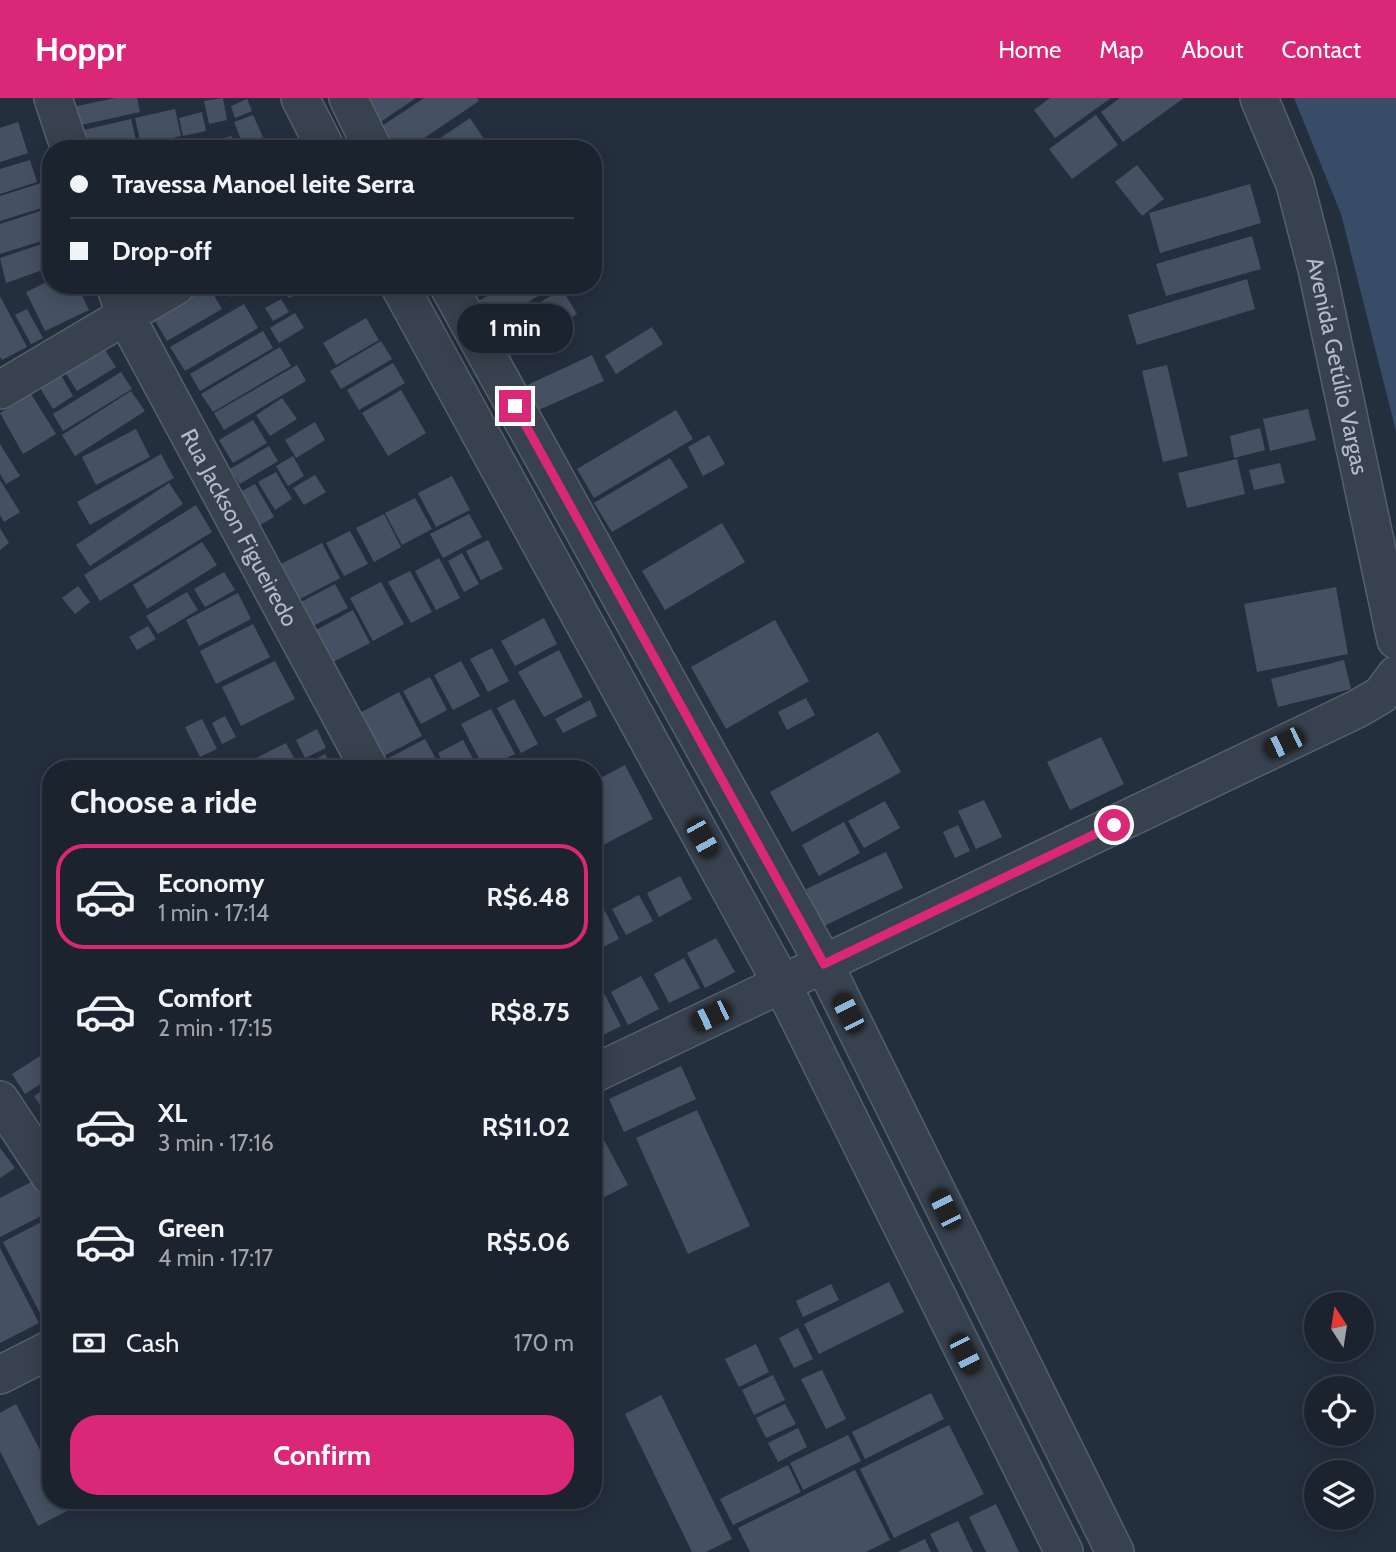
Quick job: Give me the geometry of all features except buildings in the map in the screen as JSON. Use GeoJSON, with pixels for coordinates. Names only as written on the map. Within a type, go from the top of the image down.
{"type":"FeatureCollection","features":[{"type":"Feature","properties":{"kind":"street"},"geometry":{"type":"LineString","coordinates":[[53,98],[67,140]]}},
{"type":"Feature","properties":{"kind":"street"},"geometry":{"type":"LineString","coordinates":[[300,98],[321,140]]}},
{"type":"Feature","properties":{"kind":"street"},"geometry":{"type":"LineString","coordinates":[[348,98],[369,140]]}},
{"type":"Feature","properties":{"kind":"street","name":"Avenida Getúlio Vargas"},"geometry":{"type":"LineString","coordinates":[[1259,98],[1295,184],[1315,258],[1396,640]]}},
{"type":"Feature","properties":{"kind":"street"},"geometry":{"type":"LineString","coordinates":[[0,390],[121,301],[146,294]]}},
{"type":"Feature","properties":{"kind":"street"},"geometry":{"type":"LineString","coordinates":[[403,294],[781,982],[1064,1552]]}},
{"type":"Feature","properties":{"kind":"street"},"geometry":{"type":"LineString","coordinates":[[453,294],[824,964],[1115,1552]]}},
{"type":"Feature","properties":{"kind":"street","name":"Rua Jackson Figueiredo"},"geometry":{"type":"LineString","coordinates":[[121,301],[365,760]]}},
{"type":"Feature","properties":{"kind":"street"},"geometry":{"type":"LineString","coordinates":[[602,1070],[1357,709],[1381,695],[1396,675]]}},
{"type":"Feature","properties":{"kind":"street"},"geometry":{"type":"LineString","coordinates":[[0,1100],[42,1163]]}},
{"type":"Feature","properties":{"kind":"street"},"geometry":{"type":"LineString","coordinates":[[0,1375],[42,1354]]}},
{"type":"Feature","properties":{"kind":"water"},"geometry":{"type":"Polygon","coordinates":[[[1294,98],[1396,98],[1396,431],[1341,214],[1294,98]]]}},
{"type":"Feature","properties":{"kind":"route"},"geometry":{"type":"LineString","coordinates":[[515,406],[824,964],[1114,825]]}}]}
